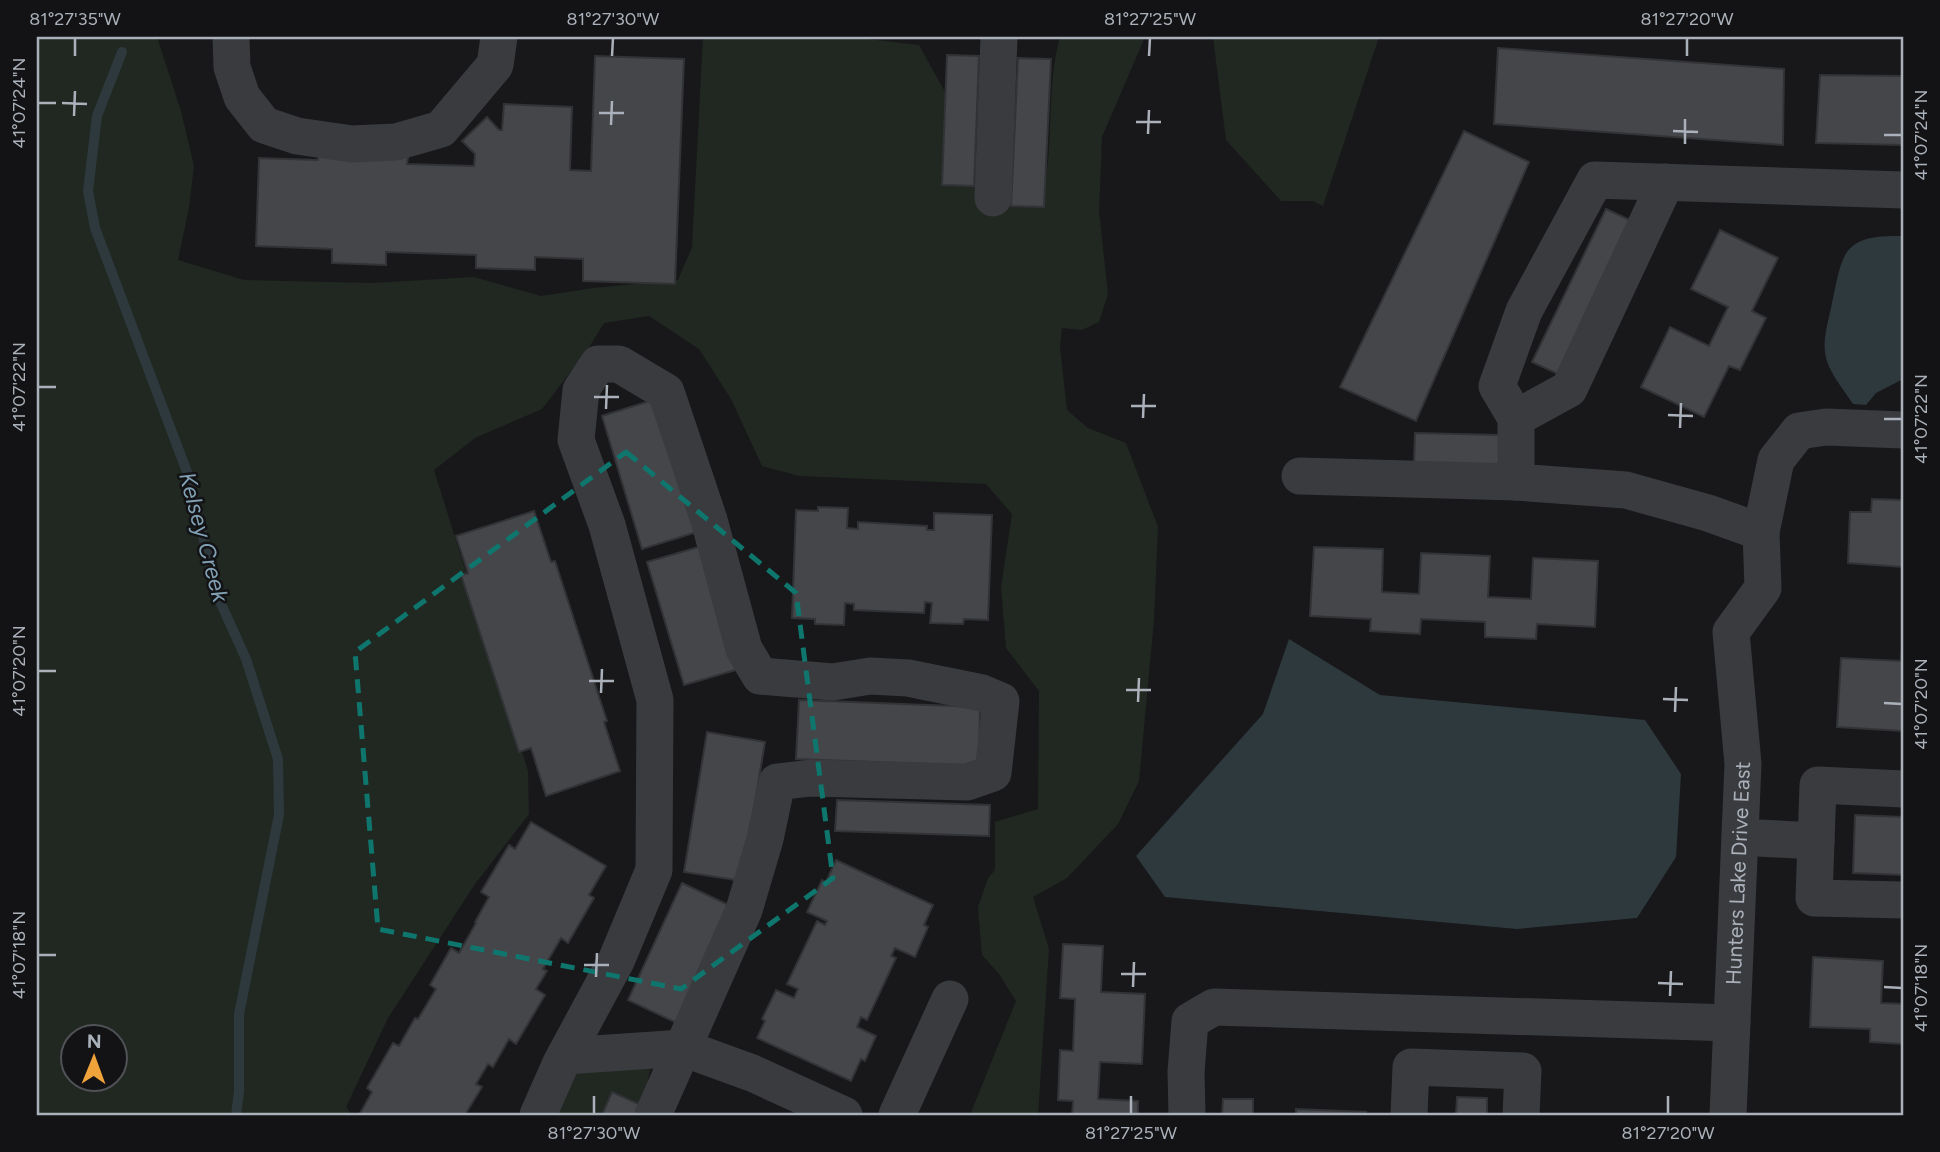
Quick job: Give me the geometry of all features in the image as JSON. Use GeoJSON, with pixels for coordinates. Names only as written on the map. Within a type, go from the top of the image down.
{"type":"FeatureCollection","features":[{"type":"Feature","properties":{"kind":"street"},"geometry":{"type":"LineString","coordinates":[[231,37],[232,67],[242,97],[264,125],[297,136],[352,144],[396,142],[441,129],[495,65],[499,37]]}},
{"type":"Feature","properties":{"kind":"street"},"geometry":{"type":"LineString","coordinates":[[993,198],[999,37]]}},
{"type":"Feature","properties":{"kind":"street"},"geometry":{"type":"LineString","coordinates":[[1516,482],[1516,418],[1497,386],[1524,312],[1595,180],[1903,190]]}},
{"type":"Feature","properties":{"kind":"street"},"geometry":{"type":"LineString","coordinates":[[1516,418],[1569,389],[1666,182]]}},
{"type":"Feature","properties":{"kind":"street"},"geometry":{"type":"LineString","coordinates":[[538,1115],[565,1056],[616,961],[654,870],[655,700],[607,524],[576,440],[581,390],[598,364],[619,364],[666,392],[709,520],[744,649],[760,676],[833,682],[870,676],[908,678],[982,693],[1001,701],[993,773],[967,782],[811,778],[777,782],[765,839],[744,909],[653,1115]]}},
{"type":"Feature","properties":{"kind":"street"},"geometry":{"type":"LineString","coordinates":[[1300,476],[1516,482],[1626,490],[1708,513],[1761,532],[1776,460],[1799,431],[1826,427],[1903,430]]}},
{"type":"Feature","properties":{"kind":"street","name":"Hunters Lake Drive East"},"geometry":{"type":"LineString","coordinates":[[1728,1115],[1743,764],[1731,632],[1763,588],[1761,532]]}},
{"type":"Feature","properties":{"kind":"street"},"geometry":{"type":"LineString","coordinates":[[1903,789],[1818,785],[1814,898],[1903,900]]}},
{"type":"Feature","properties":{"kind":"street"},"geometry":{"type":"LineString","coordinates":[[1740,837],[1816,841]]}},
{"type":"Feature","properties":{"kind":"street"},"geometry":{"type":"LineString","coordinates":[[897,1115],[950,999]]}},
{"type":"Feature","properties":{"kind":"street"},"geometry":{"type":"LineString","coordinates":[[1186,1115],[1190,1021],[1214,1007],[1732,1023]]}},
{"type":"Feature","properties":{"kind":"street"},"geometry":{"type":"LineString","coordinates":[[1468,1015],[1468,1068]]}},
{"type":"Feature","properties":{"kind":"street"},"geometry":{"type":"LineString","coordinates":[[565,1056],[682,1048],[752,1073],[844,1115]]}},
{"type":"Feature","properties":{"kind":"street"},"geometry":{"type":"LineString","coordinates":[[1409,1115],[1411,1067],[1522,1071],[1521,1115]]}},
{"type":"Feature","properties":{"kind":"highlighted area"},"geometry":{"type":"Polygon","coordinates":[[[626,452],[796,593],[833,878],[681,989],[378,929],[355,652],[626,452]]]}},
{"type":"Feature","properties":{"kind":"shaded area"},"geometry":{"type":"Polygon","coordinates":[[[37,37],[157,37],[181,111],[194,166],[189,208],[178,260],[244,280],[373,283],[474,277],[541,296],[678,280],[692,247],[703,37],[851,37],[919,45],[985,164],[1044,190],[1053,75],[1060,37],[1145,37],[1102,137],[1099,211],[1108,294],[1099,322],[1082,330],[1062,328],[1060,347],[1067,410],[1088,428],[1126,443],[1158,527],[1154,620],[1139,781],[1118,824],[1067,878],[1033,897],[1049,949],[1038,1115],[970,1115],[1016,1001],[999,974],[982,955],[978,907],[988,878],[995,870],[995,822],[1038,809],[1039,691],[1006,648],[1001,587],[1012,514],[986,484],[799,476],[762,466],[731,399],[699,349],[649,316],[604,323],[588,349],[542,409],[475,438],[434,470],[528,771],[529,814],[475,884],[388,1018],[346,1107],[352,1115],[37,1115],[37,37]]]}},
{"type":"Feature","properties":{"kind":"shaded area"},"geometry":{"type":"Polygon","coordinates":[[[1213,37],[1379,37],[1323,206],[1313,201],[1281,201],[1226,140],[1213,37]]]}},
{"type":"Feature","properties":{"kind":"shaded area"},"geometry":{"type":"Polygon","coordinates":[[[1882,236],[1902,236],[1903,379],[1876,393],[1866,405],[1853,404],[1832,373],[1825,352],[1839,271],[1843,259],[1856,243],[1882,236]]]}},
{"type":"Feature","properties":{"kind":"shaded area"},"geometry":{"type":"Polygon","coordinates":[[[1289,639],[1380,695],[1645,720],[1681,774],[1676,857],[1637,918],[1517,929],[1165,897],[1136,856],[1263,714],[1289,639]]]}},
{"type":"Feature","properties":{"kind":"shaded area"},"geometry":{"type":"Polygon","coordinates":[[[586,1063],[651,1065],[643,1106],[612,1093],[602,1115],[553,1115],[569,1077],[586,1063]]]}},
{"type":"Feature","properties":{"kind":"building"},"geometry":{"type":"Polygon","coordinates":[[[1498,48],[1784,69],[1783,145],[1494,124],[1498,48]]]}},
{"type":"Feature","properties":{"kind":"building"},"geometry":{"type":"Polygon","coordinates":[[[947,55],[979,56],[974,186],[942,185],[947,55]]]}},
{"type":"Feature","properties":{"kind":"building"},"geometry":{"type":"Polygon","coordinates":[[[595,56],[684,59],[675,284],[583,281],[583,259],[535,257],[535,270],[476,268],[476,255],[386,252],[386,265],[332,263],[332,249],[256,246],[259,158],[318,160],[318,154],[408,157],[407,164],[474,166],[475,154],[462,141],[487,117],[502,130],[504,104],[572,107],[570,170],[591,171],[595,56]]]}},
{"type":"Feature","properties":{"kind":"building"},"geometry":{"type":"Polygon","coordinates":[[[1018,58],[1051,59],[1044,207],[1011,206],[1018,58]]]}},
{"type":"Feature","properties":{"kind":"building"},"geometry":{"type":"Polygon","coordinates":[[[1820,75],[1903,76],[1903,145],[1816,143],[1820,75]]]}},
{"type":"Feature","properties":{"kind":"building"},"geometry":{"type":"Polygon","coordinates":[[[1464,131],[1529,162],[1416,421],[1340,387],[1464,131]]]}},
{"type":"Feature","properties":{"kind":"building"},"geometry":{"type":"Polygon","coordinates":[[[1606,209],[1632,221],[1558,374],[1532,362],[1606,209]]]}},
{"type":"Feature","properties":{"kind":"building"},"geometry":{"type":"Polygon","coordinates":[[[1720,230],[1778,258],[1752,311],[1766,318],[1740,370],[1729,366],[1704,417],[1641,387],[1670,327],[1709,346],[1728,307],[1691,289],[1720,230]]]}},
{"type":"Feature","properties":{"kind":"building"},"geometry":{"type":"Polygon","coordinates":[[[656,399],[697,532],[642,549],[602,416],[656,399]]]}},
{"type":"Feature","properties":{"kind":"building"},"geometry":{"type":"Polygon","coordinates":[[[1415,433],[1500,435],[1499,466],[1414,463],[1415,433]]]}},
{"type":"Feature","properties":{"kind":"building"},"geometry":{"type":"Polygon","coordinates":[[[1872,499],[1903,500],[1903,567],[1848,563],[1850,512],[1871,512],[1872,499]]]}},
{"type":"Feature","properties":{"kind":"building"},"geometry":{"type":"Polygon","coordinates":[[[818,507],[848,508],[847,528],[858,529],[858,522],[927,526],[927,530],[934,530],[934,513],[992,515],[988,620],[964,619],[963,624],[930,623],[932,603],[925,602],[924,613],[854,610],[854,604],[845,603],[844,625],[815,624],[815,619],[792,618],[796,510],[818,511],[818,507]]]}},
{"type":"Feature","properties":{"kind":"building"},"geometry":{"type":"Polygon","coordinates":[[[534,511],[551,562],[555,561],[607,721],[604,722],[620,771],[546,796],[531,748],[519,752],[461,575],[468,573],[456,536],[534,511]]]}},
{"type":"Feature","properties":{"kind":"building"},"geometry":{"type":"Polygon","coordinates":[[[702,546],[739,669],[684,685],[647,562],[702,546]]]}},
{"type":"Feature","properties":{"kind":"building"},"geometry":{"type":"Polygon","coordinates":[[[1314,547],[1383,549],[1382,592],[1419,594],[1421,553],[1490,556],[1488,597],[1531,599],[1533,558],[1598,561],[1595,627],[1537,624],[1536,639],[1485,637],[1485,622],[1421,619],[1420,634],[1370,631],[1371,619],[1310,616],[1314,547]]]}},
{"type":"Feature","properties":{"kind":"building"},"geometry":{"type":"Polygon","coordinates":[[[1902,648],[1903,731],[1837,727],[1841,658],[1901,661],[1902,648]]]}},
{"type":"Feature","properties":{"kind":"building"},"geometry":{"type":"Polygon","coordinates":[[[799,700],[980,707],[979,766],[796,759],[799,700]]]}},
{"type":"Feature","properties":{"kind":"building"},"geometry":{"type":"Polygon","coordinates":[[[707,732],[765,742],[742,881],[684,872],[707,732]]]}},
{"type":"Feature","properties":{"kind":"building"},"geometry":{"type":"Polygon","coordinates":[[[837,800],[990,805],[989,836],[835,831],[837,800]]]}},
{"type":"Feature","properties":{"kind":"building"},"geometry":{"type":"Polygon","coordinates":[[[1855,815],[1903,817],[1903,875],[1853,873],[1855,815]]]}},
{"type":"Feature","properties":{"kind":"building"},"geometry":{"type":"Polygon","coordinates":[[[531,822],[606,866],[589,895],[594,898],[568,943],[561,938],[543,969],[547,971],[536,989],[545,995],[516,1044],[509,1039],[493,1067],[488,1064],[476,1084],[482,1087],[465,1115],[359,1115],[372,1092],[367,1088],[393,1043],[399,1046],[415,1018],[418,1019],[436,989],[430,985],[451,948],[459,953],[476,923],[489,897],[481,892],[509,845],[515,849],[531,822]]]}},
{"type":"Feature","properties":{"kind":"building"},"geometry":{"type":"Polygon","coordinates":[[[836,860],[933,905],[924,925],[928,927],[915,957],[895,948],[891,956],[896,958],[867,1020],[861,1017],[857,1027],[876,1036],[865,1061],[861,1059],[851,1081],[757,1038],[765,1021],[762,1019],[776,990],[794,998],[798,989],[787,984],[817,921],[825,925],[827,921],[807,912],[822,880],[826,882],[836,860]]]}},
{"type":"Feature","properties":{"kind":"building"},"geometry":{"type":"Polygon","coordinates":[[[682,883],[735,908],[681,1025],[628,1000],[682,883]]]}},
{"type":"Feature","properties":{"kind":"building"},"geometry":{"type":"Polygon","coordinates":[[[1063,944],[1103,946],[1101,992],[1145,994],[1142,1064],[1100,1062],[1098,1099],[1138,1101],[1138,1115],[1072,1115],[1073,1101],[1058,1100],[1060,1050],[1073,1051],[1075,999],[1060,998],[1063,944]]]}},
{"type":"Feature","properties":{"kind":"building"},"geometry":{"type":"Polygon","coordinates":[[[1813,957],[1883,961],[1881,1003],[1903,1004],[1903,1044],[1870,1042],[1870,1029],[1810,1027],[1813,957]]]}},
{"type":"Feature","properties":{"kind":"building"},"geometry":{"type":"Polygon","coordinates":[[[612,1092],[643,1106],[639,1115],[602,1115],[612,1092]]]}},
{"type":"Feature","properties":{"kind":"building"},"geometry":{"type":"Polygon","coordinates":[[[1457,1097],[1487,1098],[1487,1115],[1456,1115],[1457,1097]]]}},
{"type":"Feature","properties":{"kind":"building"},"geometry":{"type":"Polygon","coordinates":[[[1223,1099],[1253,1099],[1253,1115],[1222,1115],[1223,1099]]]}},
{"type":"Feature","properties":{"kind":"building"},"geometry":{"type":"Polygon","coordinates":[[[1296,1109],[1366,1112],[1365,1115],[1296,1115],[1296,1109]]]}},
{"type":"Feature","properties":{"kind":"waterway","name":"Kelsey Creek"},"geometry":{"type":"LineString","coordinates":[[122,52],[97,116],[88,191],[95,228],[187,472],[218,597],[246,659],[278,759],[279,815],[239,1014],[239,1092],[236,1115]]}}]}
